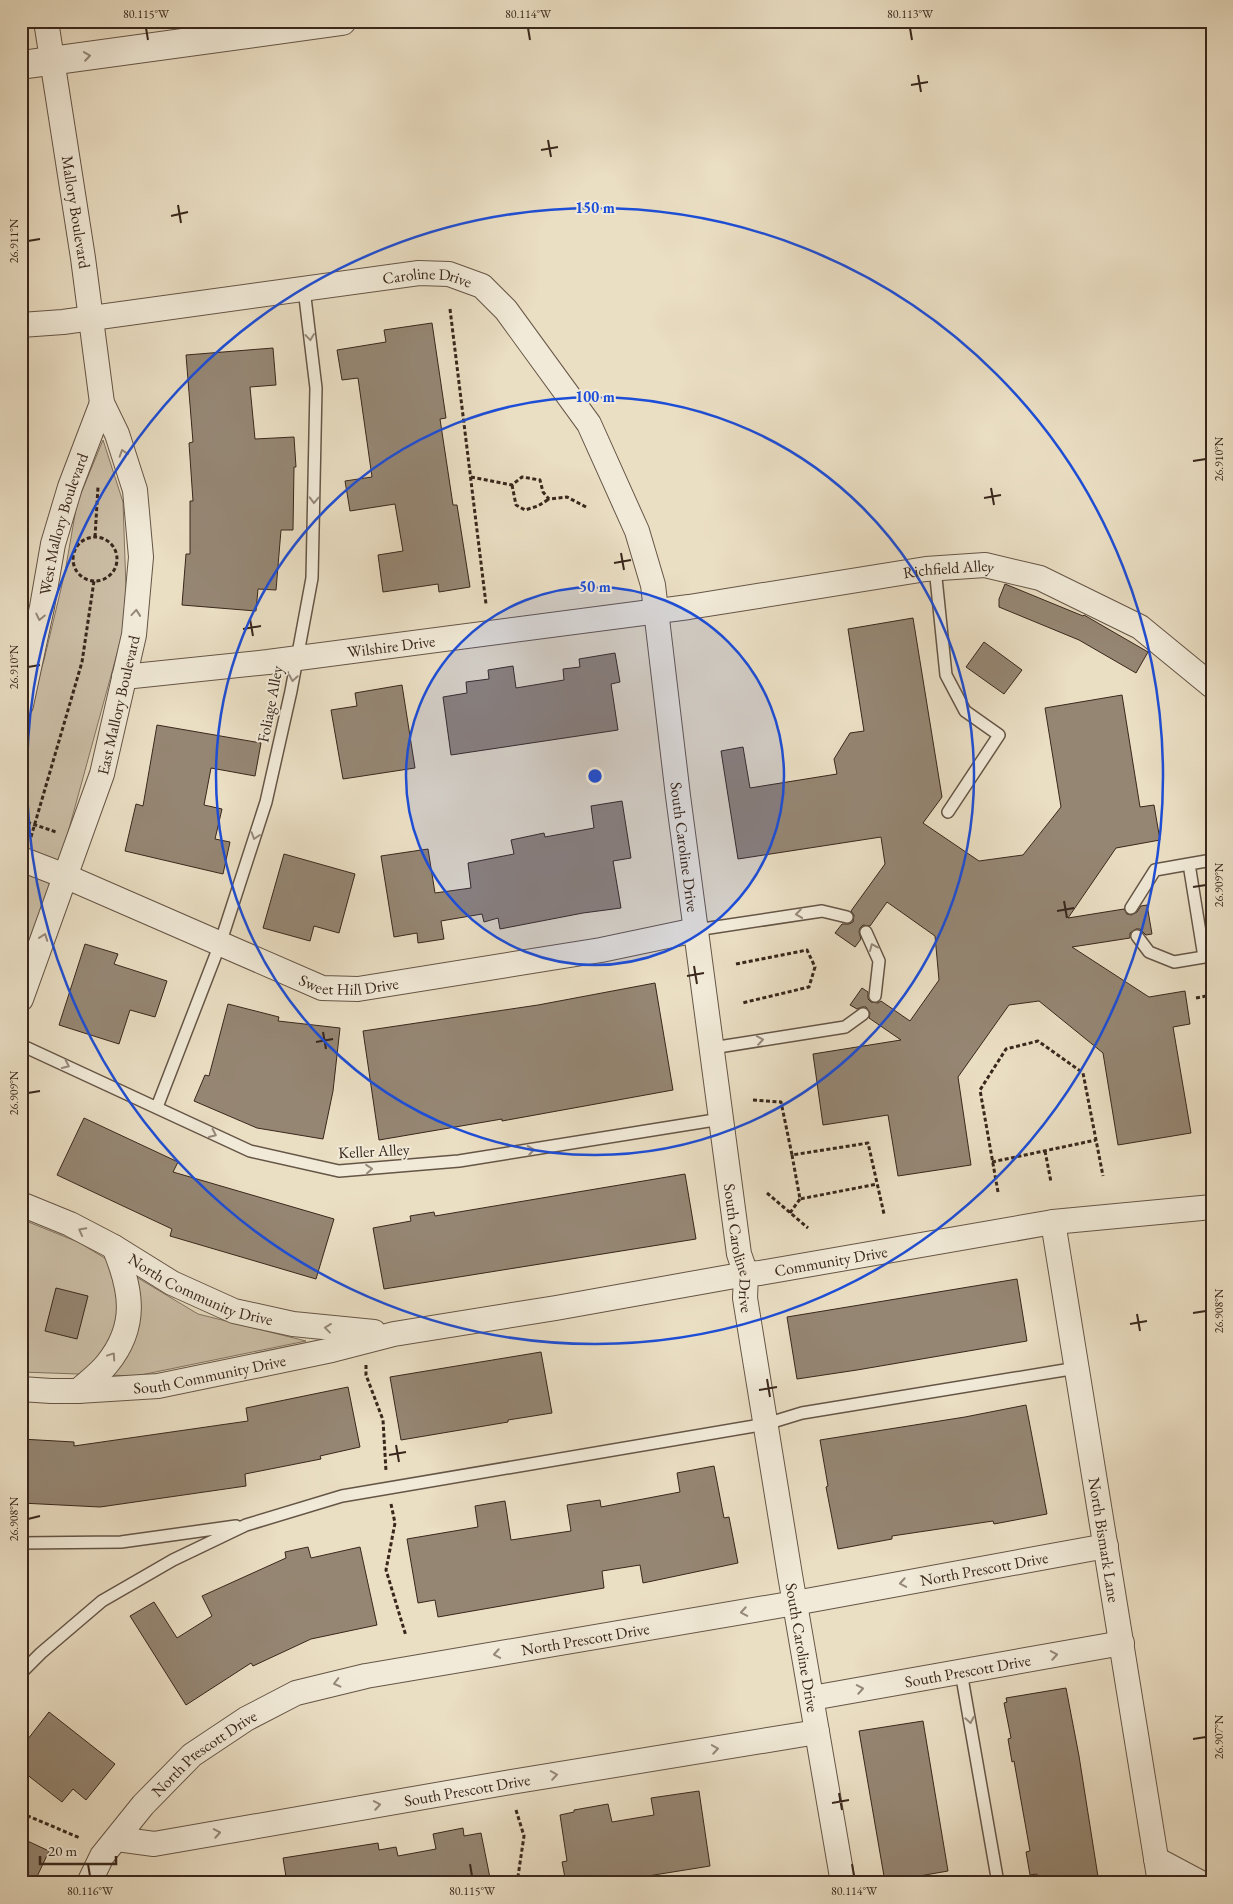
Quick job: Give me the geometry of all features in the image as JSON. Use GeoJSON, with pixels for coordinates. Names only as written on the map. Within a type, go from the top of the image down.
{"type":"FeatureCollection","features":[{"type":"Feature","properties":{"kind":"street","name":"Mallory Boulevard"},"geometry":{"type":"LineString","coordinates":[[46,21],[102,403]]}},
{"type":"Feature","properties":{"kind":"street"},"geometry":{"type":"LineString","coordinates":[[21,65],[342,21]]}},
{"type":"Feature","properties":{"kind":"street","name":"Caroline Drive"},"geometry":{"type":"LineString","coordinates":[[21,326],[419,274],[449,274],[482,286],[506,310],[589,424],[638,531],[653,585],[656,610]]}},
{"type":"Feature","properties":{"kind":"street","name":"East Mallory Boulevard"},"geometry":{"type":"LineString","coordinates":[[21,999],[102,774],[134,635],[141,557],[134,490],[117,434],[102,403]]}},
{"type":"Feature","properties":{"kind":"street","name":"West Mallory Boulevard"},"geometry":{"type":"LineString","coordinates":[[21,705],[53,544],[70,487],[102,403]]}},
{"type":"Feature","properties":{"kind":"street","name":"Richfield Alley"},"geometry":{"type":"LineString","coordinates":[[656,610],[689,607],[935,568],[985,565],[1040,578],[1140,627],[1212,686]]}},
{"type":"Feature","properties":{"kind":"street","name":"Wilshire Drive"},"geometry":{"type":"LineString","coordinates":[[124,677],[296,658],[656,610]]}},
{"type":"Feature","properties":{"kind":"street","name":"South Caroline Drive"},"geometry":{"type":"LineString","coordinates":[[656,610],[678,796],[739,1254],[746,1274],[745,1298],[843,1883]]}},
{"type":"Feature","properties":{"kind":"street","name":"Sweet Hill Drive"},"geometry":{"type":"LineString","coordinates":[[25,851],[65,876],[322,988],[358,989],[601,950],[696,930]]}},
{"type":"Feature","properties":{"kind":"street","name":"North Community Drive"},"geometry":{"type":"LineString","coordinates":[[21,1204],[70,1224],[114,1247],[172,1283],[234,1311],[294,1324],[394,1334]]}},
{"type":"Feature","properties":{"kind":"street","name":"Community Drive"},"geometry":{"type":"LineString","coordinates":[[394,1334],[556,1308],[1053,1222],[1212,1207]]}},
{"type":"Feature","properties":{"kind":"street","name":"North Bismark Lane"},"geometry":{"type":"LineString","coordinates":[[1053,1222],[1160,1883]]}},
{"type":"Feature","properties":{"kind":"street"},"geometry":{"type":"LineString","coordinates":[[78,1391],[106,1365],[122,1342],[129,1319],[127,1284],[114,1247]]}},
{"type":"Feature","properties":{"kind":"street","name":"South Community Drive"},"geometry":{"type":"LineString","coordinates":[[21,1389],[51,1392],[158,1386],[332,1350],[394,1334]]}},
{"type":"Feature","properties":{"kind":"street","name":"North Prescott Drive"},"geometry":{"type":"LineString","coordinates":[[89,1883],[102,1856],[143,1805],[192,1755],[246,1720],[296,1693],[366,1676],[795,1603],[1106,1546]]}},
{"type":"Feature","properties":{"kind":"street","name":"South Prescott Drive"},"geometry":{"type":"LineString","coordinates":[[812,1698],[1122,1643]]}},
{"type":"Feature","properties":{"kind":"street","name":"South Prescott Drive"},"geometry":{"type":"LineString","coordinates":[[117,1839],[154,1844],[491,1785],[817,1732]]}},
{"type":"Feature","properties":{"kind":"street"},"geometry":{"type":"LineString","coordinates":[[1156,1859],[1201,1883]]}},
{"type":"Feature","properties":{"kind":"lane","name":"Foliage Alley"},"geometry":{"type":"LineString","coordinates":[[157,1107],[220,944],[266,802],[291,691],[312,578],[316,388],[304,289]]}},
{"type":"Feature","properties":{"kind":"lane"},"geometry":{"type":"LineString","coordinates":[[935,568],[946,675],[965,711],[999,735],[948,812]]}},
{"type":"Feature","properties":{"kind":"lane"},"geometry":{"type":"LineString","coordinates":[[1131,908],[1155,870],[1212,860]]}},
{"type":"Feature","properties":{"kind":"lane"},"geometry":{"type":"LineString","coordinates":[[1137,936],[1149,952],[1174,962],[1208,956],[1189,864]]}},
{"type":"Feature","properties":{"kind":"lane"},"geometry":{"type":"LineString","coordinates":[[696,930],[822,911],[847,917]]}},
{"type":"Feature","properties":{"kind":"lane"},"geometry":{"type":"LineString","coordinates":[[866,932],[879,961],[875,996]]}},
{"type":"Feature","properties":{"kind":"lane"},"geometry":{"type":"LineString","coordinates":[[712,1048],[845,1026],[863,1014]]}},
{"type":"Feature","properties":{"kind":"lane","name":"Keller Alley"},"geometry":{"type":"LineString","coordinates":[[21,1045],[250,1151],[339,1171],[459,1162],[721,1119]]}},
{"type":"Feature","properties":{"kind":"lane"},"geometry":{"type":"LineString","coordinates":[[21,1543],[121,1542],[246,1524],[342,1496],[766,1424],[802,1413],[1077,1368]]}},
{"type":"Feature","properties":{"kind":"lane"},"geometry":{"type":"LineString","coordinates":[[21,1673],[41,1653],[102,1601],[173,1560],[246,1524]]}},
{"type":"Feature","properties":{"kind":"lane"},"geometry":{"type":"LineString","coordinates":[[961,1672],[998,1883]]}},
{"type":"Feature","properties":{"kind":"path"},"geometry":{"type":"LineString","coordinates":[[450,309],[486,604]]}},
{"type":"Feature","properties":{"kind":"path"},"geometry":{"type":"LineString","coordinates":[[471,477],[512,485],[522,477],[540,480],[543,492],[548,499]]}},
{"type":"Feature","properties":{"kind":"path"},"geometry":{"type":"LineString","coordinates":[[92,483],[104,485]]}},
{"type":"Feature","properties":{"kind":"path"},"geometry":{"type":"LineString","coordinates":[[95,537],[98,484]]}},
{"type":"Feature","properties":{"kind":"path"},"geometry":{"type":"LineString","coordinates":[[512,485],[516,505],[525,510],[538,506],[548,499],[567,497],[586,507]]}},
{"type":"Feature","properties":{"kind":"path"},"geometry":{"type":"LineString","coordinates":[[95,537],[101,538],[112,546],[117,558],[113,572],[102,580],[94,581],[87,579],[76,570],[73,555],[81,542],[95,537]]}},
{"type":"Feature","properties":{"kind":"path"},"geometry":{"type":"LineString","coordinates":[[25,851],[35,825],[82,662],[94,581]]}},
{"type":"Feature","properties":{"kind":"path"},"geometry":{"type":"LineString","coordinates":[[21,820],[61,834]]}},
{"type":"Feature","properties":{"kind":"path"},"geometry":{"type":"LineString","coordinates":[[736,964],[807,950],[815,967],[808,987],[742,1003]]}},
{"type":"Feature","properties":{"kind":"path"},"geometry":{"type":"LineString","coordinates":[[1196,998],[1212,995]]}},
{"type":"Feature","properties":{"kind":"path"},"geometry":{"type":"LineString","coordinates":[[998,1192],[980,1090],[1006,1049],[1038,1041],[1083,1073],[1103,1176]]}},
{"type":"Feature","properties":{"kind":"path"},"geometry":{"type":"LineString","coordinates":[[753,1100],[781,1102],[800,1198]]}},
{"type":"Feature","properties":{"kind":"path"},"geometry":{"type":"LineString","coordinates":[[992,1162],[1096,1140]]}},
{"type":"Feature","properties":{"kind":"path"},"geometry":{"type":"LineString","coordinates":[[792,1155],[868,1143],[884,1214]]}},
{"type":"Feature","properties":{"kind":"path"},"geometry":{"type":"LineString","coordinates":[[1045,1150],[1051,1182]]}},
{"type":"Feature","properties":{"kind":"path"},"geometry":{"type":"LineString","coordinates":[[790,1212],[800,1198],[877,1184]]}},
{"type":"Feature","properties":{"kind":"path"},"geometry":{"type":"LineString","coordinates":[[767,1193],[808,1228]]}},
{"type":"Feature","properties":{"kind":"path"},"geometry":{"type":"LineString","coordinates":[[516,1810],[524,1836],[517,1883]]}},
{"type":"Feature","properties":{"kind":"path"},"geometry":{"type":"LineString","coordinates":[[21,1813],[80,1838]]}},
{"type":"Feature","properties":{"kind":"shaded area"},"geometry":{"type":"Polygon","coordinates":[[[103,440],[123,502],[127,617],[52,891],[21,979],[21,732],[44,660],[65,572],[77,503],[103,440]]]}},
{"type":"Feature","properties":{"kind":"shaded area"},"geometry":{"type":"Polygon","coordinates":[[[21,1219],[78,1242],[198,1314],[306,1341],[136,1376],[21,1372],[21,1219]]]}},
{"type":"Feature","properties":{"kind":"building"},"geometry":{"type":"Polygon","coordinates":[[[432,323],[446,418],[440,419],[453,505],[457,505],[470,587],[439,592],[438,584],[383,592],[378,555],[403,551],[395,504],[350,511],[345,481],[372,477],[358,378],[342,380],[337,350],[386,342],[384,330],[432,323]]]}},
{"type":"Feature","properties":{"kind":"building"},"geometry":{"type":"Polygon","coordinates":[[[273,348],[276,385],[250,387],[255,439],[294,437],[296,467],[294,467],[293,530],[281,530],[276,590],[258,589],[256,611],[182,605],[186,554],[190,554],[190,501],[193,501],[189,443],[193,442],[186,355],[273,348]]]}},
{"type":"Feature","properties":{"kind":"building"},"geometry":{"type":"Polygon","coordinates":[[[1005,584],[1084,615],[1148,652],[1136,673],[1079,640],[999,607],[999,599],[1005,584]]]}},
{"type":"Feature","properties":{"kind":"building"},"geometry":{"type":"Polygon","coordinates":[[[913,618],[942,797],[923,823],[979,861],[1023,855],[1061,807],[1045,708],[1122,695],[1140,807],[1154,805],[1160,840],[1116,848],[1068,918],[1124,909],[1127,914],[1131,915],[1137,912],[1141,906],[1147,905],[1152,934],[1146,935],[1140,929],[1136,929],[1130,933],[1130,938],[1072,947],[1149,997],[1185,991],[1190,1024],[1173,1027],[1191,1133],[1118,1145],[1103,1053],[1039,1001],[1009,1005],[958,1077],[971,1165],[898,1176],[888,1115],[823,1125],[813,1054],[901,1040],[869,1018],[870,1013],[866,1007],[857,1009],[850,1005],[862,988],[868,992],[868,999],[871,1002],[878,1003],[881,1001],[910,1021],[939,980],[935,936],[887,902],[870,926],[863,925],[860,928],[861,939],[855,947],[835,933],[842,924],[853,922],[854,915],[851,911],[885,864],[881,837],[738,859],[721,751],[743,747],[750,788],[837,774],[834,759],[850,733],[864,731],[848,629],[913,618]]]}},
{"type":"Feature","properties":{"kind":"building"},"geometry":{"type":"Polygon","coordinates":[[[984,642],[1022,670],[1004,694],[966,667],[984,642]]]}},
{"type":"Feature","properties":{"kind":"building"},"geometry":{"type":"Polygon","coordinates":[[[615,653],[620,682],[611,684],[618,730],[451,755],[443,697],[467,693],[466,682],[489,679],[488,670],[513,666],[516,688],[564,680],[563,669],[580,667],[579,659],[615,653]]]}},
{"type":"Feature","properties":{"kind":"building"},"geometry":{"type":"Polygon","coordinates":[[[402,685],[415,768],[343,779],[331,710],[357,706],[355,693],[402,685]]]}},
{"type":"Feature","properties":{"kind":"building"},"geometry":{"type":"Polygon","coordinates":[[[157,725],[261,743],[255,776],[211,768],[204,805],[222,809],[215,839],[230,842],[223,874],[125,851],[136,804],[143,806],[157,725]]]}},
{"type":"Feature","properties":{"kind":"building"},"geometry":{"type":"Polygon","coordinates":[[[622,801],[631,858],[613,861],[621,908],[583,913],[500,929],[498,918],[484,922],[482,914],[441,921],[444,939],[418,943],[417,933],[394,937],[381,856],[428,849],[435,893],[471,888],[468,863],[514,854],[511,840],[544,833],[545,837],[594,828],[591,806],[622,801]]]}},
{"type":"Feature","properties":{"kind":"building"},"geometry":{"type":"Polygon","coordinates":[[[284,854],[355,874],[339,933],[314,926],[310,941],[263,928],[284,854]]]}},
{"type":"Feature","properties":{"kind":"building"},"geometry":{"type":"Polygon","coordinates":[[[85,944],[118,954],[114,964],[167,981],[155,1017],[130,1010],[119,1044],[59,1025],[85,944]]]}},
{"type":"Feature","properties":{"kind":"building"},"geometry":{"type":"Polygon","coordinates":[[[655,983],[673,1090],[502,1121],[502,1119],[379,1140],[363,1031],[538,1005],[655,983]]]}},
{"type":"Feature","properties":{"kind":"building"},"geometry":{"type":"Polygon","coordinates":[[[228,1004],[279,1017],[278,1021],[340,1028],[333,1091],[323,1139],[257,1128],[194,1101],[205,1075],[209,1076],[228,1004]]]}},
{"type":"Feature","properties":{"kind":"building"},"geometry":{"type":"Polygon","coordinates":[[[84,1118],[178,1162],[173,1172],[334,1219],[316,1279],[170,1236],[172,1229],[57,1175],[84,1118]]]}},
{"type":"Feature","properties":{"kind":"building"},"geometry":{"type":"Polygon","coordinates":[[[685,1174],[696,1239],[384,1289],[373,1228],[411,1221],[410,1216],[434,1212],[435,1216],[685,1174]]]}},
{"type":"Feature","properties":{"kind":"building"},"geometry":{"type":"Polygon","coordinates":[[[1017,1279],[1027,1341],[797,1379],[787,1317],[1017,1279]]]}},
{"type":"Feature","properties":{"kind":"building"},"geometry":{"type":"Polygon","coordinates":[[[56,1288],[88,1296],[77,1339],[45,1331],[56,1288]]]}},
{"type":"Feature","properties":{"kind":"building"},"geometry":{"type":"Polygon","coordinates":[[[541,1352],[552,1413],[401,1440],[390,1377],[541,1352]]]}},
{"type":"Feature","properties":{"kind":"building"},"geometry":{"type":"Polygon","coordinates":[[[348,1387],[360,1447],[320,1456],[321,1459],[245,1474],[246,1486],[100,1507],[21,1503],[21,1439],[74,1442],[74,1446],[248,1421],[246,1408],[348,1387]]]}},
{"type":"Feature","properties":{"kind":"building"},"geometry":{"type":"Polygon","coordinates":[[[1026,1405],[1047,1514],[994,1524],[993,1521],[892,1536],[892,1539],[838,1549],[826,1487],[828,1486],[820,1440],[965,1417],[1026,1405]]]}},
{"type":"Feature","properties":{"kind":"building"},"geometry":{"type":"Polygon","coordinates":[[[714,1466],[724,1518],[729,1517],[738,1563],[643,1583],[640,1565],[602,1571],[604,1588],[438,1617],[435,1600],[418,1603],[407,1539],[478,1527],[475,1506],[505,1501],[511,1540],[571,1531],[567,1505],[600,1500],[601,1507],[680,1492],[677,1473],[714,1466]]]}},
{"type":"Feature","properties":{"kind":"building"},"geometry":{"type":"Polygon","coordinates":[[[308,1547],[311,1558],[360,1547],[377,1625],[311,1639],[253,1666],[251,1663],[186,1705],[130,1616],[154,1602],[177,1638],[212,1616],[202,1596],[286,1558],[285,1552],[308,1547]]]}},
{"type":"Feature","properties":{"kind":"building"},"geometry":{"type":"Polygon","coordinates":[[[1066,1688],[1099,1883],[1039,1883],[1037,1874],[1030,1875],[1026,1852],[1030,1851],[1014,1761],[1012,1762],[1008,1739],[1011,1738],[1004,1703],[1007,1702],[1006,1698],[1066,1688]]]}},
{"type":"Feature","properties":{"kind":"building"},"geometry":{"type":"Polygon","coordinates":[[[49,1712],[115,1764],[86,1800],[73,1789],[62,1802],[21,1770],[21,1748],[49,1712]]]}},
{"type":"Feature","properties":{"kind":"building"},"geometry":{"type":"Polygon","coordinates":[[[923,1721],[948,1871],[885,1882],[859,1731],[923,1721]]]}},
{"type":"Feature","properties":{"kind":"building"},"geometry":{"type":"Polygon","coordinates":[[[699,1791],[710,1866],[623,1880],[623,1883],[566,1883],[562,1862],[567,1861],[560,1815],[574,1812],[574,1810],[608,1804],[612,1822],[654,1815],[651,1798],[699,1791]]]}},
{"type":"Feature","properties":{"kind":"building"},"geometry":{"type":"Polygon","coordinates":[[[463,1828],[464,1836],[481,1833],[491,1883],[287,1883],[283,1858],[378,1843],[379,1850],[396,1847],[398,1856],[436,1849],[433,1834],[463,1828]]]}},
{"type":"Feature","properties":{"kind":"building"},"geometry":{"type":"Polygon","coordinates":[[[21,1838],[49,1851],[34,1883],[21,1883],[21,1838]]]}}]}
